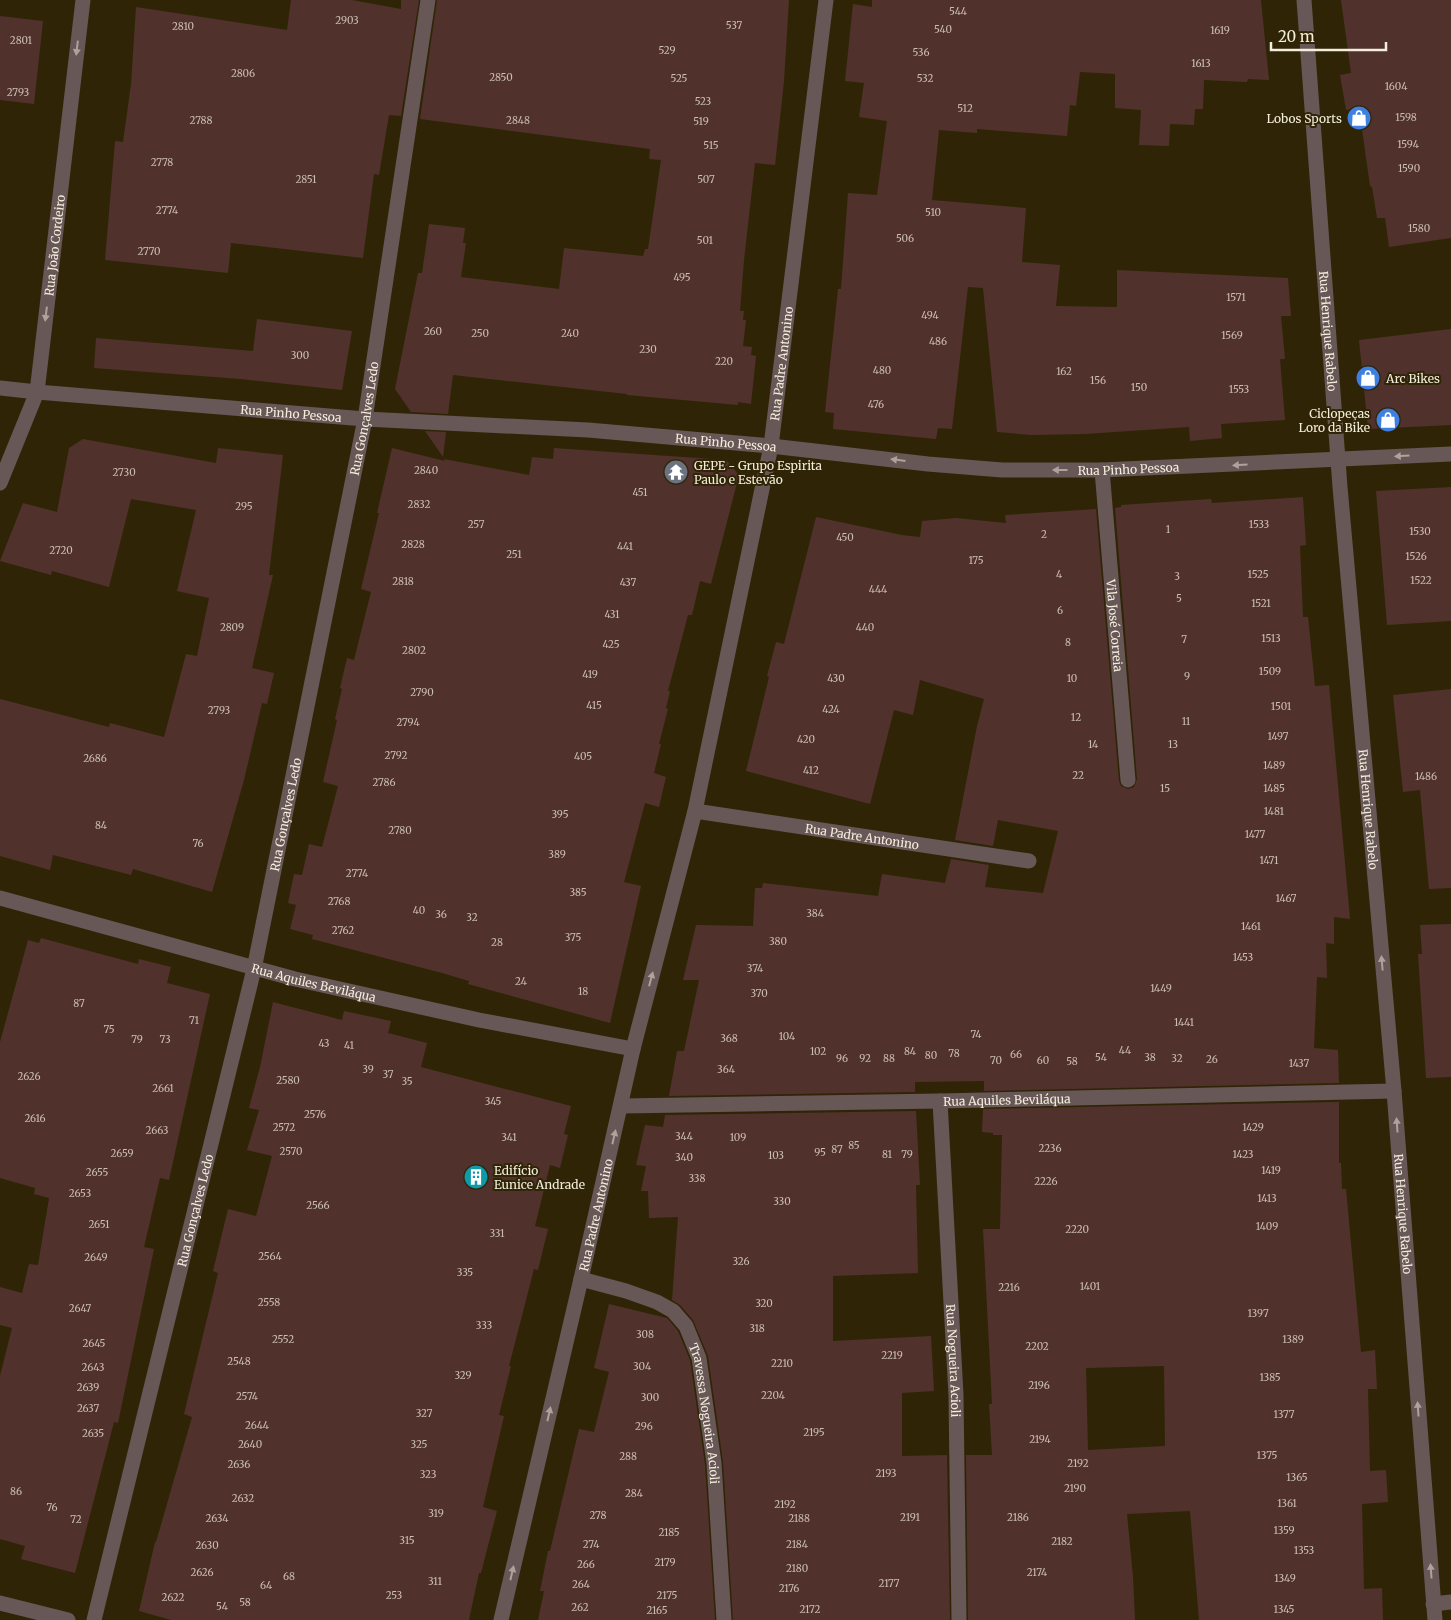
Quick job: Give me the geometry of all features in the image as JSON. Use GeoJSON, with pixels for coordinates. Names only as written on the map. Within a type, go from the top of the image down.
{"type":"FeatureCollection","features":[{"type":"Feature","properties":{"kind":"street","name":"Rua João Cordeiro"},"geometry":{"type":"LineString","coordinates":[[0,482],[37,392],[83,0]]}},
{"type":"Feature","properties":{"kind":"street","name":"Rua Gonçalves Ledo"},"geometry":{"type":"LineString","coordinates":[[94,1620],[254,969],[365,419],[428,0]]}},
{"type":"Feature","properties":{"kind":"street","name":"Rua Padre Antonino"},"geometry":{"type":"LineString","coordinates":[[501,1620],[633,1050],[694,811],[771,446],[826,0]]}},
{"type":"Feature","properties":{"kind":"street","name":"Rua Henrique Rabelo"},"geometry":{"type":"LineString","coordinates":[[1304,0],[1338,460],[1394,1091],[1435,1620]]}},
{"type":"Feature","properties":{"kind":"street","name":"Rua Pinho Pessoa"},"geometry":{"type":"LineString","coordinates":[[0,388],[365,419],[588,430],[771,446],[928,464],[1002,470],[1102,470],[1451,454]]}},
{"type":"Feature","properties":{"kind":"street","name":"Vila José Correia"},"geometry":{"type":"LineString","coordinates":[[1102,470],[1128,780]]}},
{"type":"Feature","properties":{"kind":"street","name":"Rua Padre Antonino"},"geometry":{"type":"LineString","coordinates":[[694,811],[1029,861]]}},
{"type":"Feature","properties":{"kind":"street","name":"Rua Aquiles Beviláqua"},"geometry":{"type":"LineString","coordinates":[[0,898],[254,969],[479,1020],[633,1050]]}},
{"type":"Feature","properties":{"kind":"street","name":"Rua Aquiles Beviláqua"},"geometry":{"type":"LineString","coordinates":[[621,1106],[1394,1091]]}},
{"type":"Feature","properties":{"kind":"street","name":"Rua Nogueira Acioli"},"geometry":{"type":"LineString","coordinates":[[940,1101],[956,1395],[959,1620]]}},
{"type":"Feature","properties":{"kind":"street","name":"Travessa Nogueira Acioli"},"geometry":{"type":"LineString","coordinates":[[581,1279],[626,1291],[657,1302],[673,1311],[686,1326],[690,1334],[699,1358],[714,1462],[724,1620]]}},
{"type":"Feature","properties":{"kind":"street"},"geometry":{"type":"LineString","coordinates":[[1433,1604],[1451,1602]]}},
{"type":"Feature","properties":{"kind":"street"},"geometry":{"type":"LineString","coordinates":[[0,1603],[68,1620]]}},
{"type":"Feature","properties":{"kind":"building"},"geometry":{"type":"Polygon","coordinates":[[[291,0],[352,0],[401,9],[401,0],[419,0],[401,116],[389,115],[379,175],[374,174],[363,258],[231,243],[228,273],[105,260],[115,141],[123,142],[131,84],[136,7],[287,30],[291,0]]]}},
{"type":"Feature","properties":{"kind":"building"},"geometry":{"type":"Polygon","coordinates":[[[437,0],[789,0],[784,81],[775,165],[755,163],[744,260],[740,311],[744,311],[743,320],[746,320],[743,346],[752,347],[751,355],[756,356],[751,404],[738,402],[738,405],[627,395],[453,375],[448,414],[411,412],[395,389],[418,273],[422,273],[429,224],[465,228],[463,243],[466,243],[461,277],[559,289],[564,248],[643,256],[645,249],[648,249],[661,160],[649,159],[650,149],[420,119],[437,0]]]}},
{"type":"Feature","properties":{"kind":"building"},"geometry":{"type":"Polygon","coordinates":[[[872,0],[1261,0],[1269,80],[1248,79],[1247,82],[1204,80],[1203,109],[1195,109],[1194,125],[1170,124],[1169,146],[1139,145],[1141,110],[1115,108],[1115,74],[1080,72],[1076,106],[1070,105],[1067,136],[977,129],[977,133],[939,130],[932,200],[1026,208],[1022,262],[1060,265],[1056,306],[1117,307],[1117,270],[1288,278],[1291,316],[1281,316],[1285,359],[1280,359],[1285,420],[1221,424],[1222,438],[1190,441],[1189,427],[1085,434],[1031,435],[997,432],[983,288],[968,287],[952,429],[938,428],[936,439],[833,429],[834,413],[825,412],[838,289],[841,289],[848,193],[877,195],[887,121],[859,117],[864,83],[845,81],[853,4],[872,7],[872,0]]]}},
{"type":"Feature","properties":{"kind":"building"},"geometry":{"type":"Polygon","coordinates":[[[1341,0],[1451,0],[1451,238],[1389,247],[1385,218],[1377,218],[1372,187],[1370,186],[1359,108],[1346,110],[1340,75],[1351,73],[1341,0]]]}},
{"type":"Feature","properties":{"kind":"building"},"geometry":{"type":"Polygon","coordinates":[[[0,16],[43,21],[34,104],[0,100],[0,16]]]}},
{"type":"Feature","properties":{"kind":"building"},"geometry":{"type":"Polygon","coordinates":[[[257,319],[352,331],[342,390],[241,379],[94,368],[96,338],[253,351],[257,319]]]}},
{"type":"Feature","properties":{"kind":"building"},"geometry":{"type":"Polygon","coordinates":[[[1451,329],[1451,425],[1368,429],[1359,340],[1451,329]]]}},
{"type":"Feature","properties":{"kind":"building"},"geometry":{"type":"Polygon","coordinates":[[[425,431],[446,432],[443,457],[425,431]]]}},
{"type":"Feature","properties":{"kind":"building"},"geometry":{"type":"Polygon","coordinates":[[[83,439],[216,463],[218,448],[283,455],[269,575],[273,575],[252,668],[274,673],[267,704],[262,703],[244,780],[212,892],[133,869],[131,875],[53,855],[50,870],[0,856],[0,699],[109,727],[110,723],[164,737],[186,654],[197,656],[209,598],[177,591],[196,510],[131,499],[109,587],[52,571],[51,575],[0,561],[23,503],[57,512],[69,448],[83,439]]]}},
{"type":"Feature","properties":{"kind":"building"},"geometry":{"type":"Polygon","coordinates":[[[392,448],[445,461],[444,459],[529,475],[532,457],[553,459],[554,448],[726,460],[739,475],[711,584],[700,581],[692,615],[688,615],[668,691],[670,691],[666,708],[668,709],[654,773],[666,777],[659,807],[645,803],[624,882],[641,886],[610,1023],[468,984],[469,981],[442,973],[312,939],[313,935],[290,929],[296,905],[288,903],[294,874],[302,875],[309,844],[322,847],[338,786],[323,782],[337,720],[335,719],[342,689],[340,688],[347,658],[354,660],[371,592],[361,589],[392,448]]]}},
{"type":"Feature","properties":{"kind":"building"},"geometry":{"type":"Polygon","coordinates":[[[1451,487],[1451,621],[1387,625],[1376,491],[1451,487]]]}},
{"type":"Feature","properties":{"kind":"building"},"geometry":{"type":"Polygon","coordinates":[[[1303,497],[1306,545],[1300,546],[1303,617],[1308,617],[1315,686],[1329,685],[1350,919],[1334,917],[1334,944],[1326,943],[1327,978],[1317,977],[1314,1048],[1338,1050],[1339,1083],[984,1091],[984,1081],[915,1082],[915,1092],[669,1096],[677,1051],[684,1051],[699,980],[683,980],[696,925],[753,926],[755,888],[762,888],[763,883],[878,896],[882,874],[945,883],[951,859],[989,865],[985,887],[1043,893],[1058,831],[998,820],[993,846],[955,840],[984,699],[920,680],[913,715],[894,710],[870,804],[746,771],[776,642],[784,644],[816,517],[920,537],[922,521],[956,518],[1006,523],[1005,515],[1096,509],[1119,781],[1121,786],[1128,789],[1134,787],[1137,779],[1115,508],[1121,507],[1121,505],[1211,499],[1212,503],[1303,497]]]}},
{"type":"Feature","properties":{"kind":"building"},"geometry":{"type":"Polygon","coordinates":[[[1451,689],[1451,888],[1429,889],[1420,790],[1403,792],[1393,695],[1451,689]]]}},
{"type":"Feature","properties":{"kind":"building"},"geometry":{"type":"Polygon","coordinates":[[[1451,924],[1451,1077],[1426,1078],[1418,954],[1422,954],[1420,925],[1451,924]]]}},
{"type":"Feature","properties":{"kind":"building"},"geometry":{"type":"Polygon","coordinates":[[[41,938],[138,964],[139,959],[171,967],[167,983],[210,994],[169,1180],[160,1178],[144,1247],[154,1249],[118,1423],[114,1422],[75,1573],[21,1559],[25,1546],[0,1539],[0,1376],[12,1328],[0,1325],[0,1287],[22,1293],[29,1264],[38,1265],[49,1198],[34,1194],[35,1188],[0,1178],[0,1042],[28,940],[39,943],[41,938]]]}},
{"type":"Feature","properties":{"kind":"building"},"geometry":{"type":"Polygon","coordinates":[[[273,1002],[342,1020],[344,1011],[391,1021],[388,1033],[427,1043],[421,1067],[571,1106],[564,1134],[568,1135],[560,1168],[550,1165],[535,1226],[548,1229],[538,1270],[534,1269],[509,1366],[511,1366],[499,1415],[504,1416],[483,1507],[497,1511],[481,1573],[479,1573],[469,1620],[171,1620],[139,1611],[155,1542],[192,1417],[184,1414],[218,1273],[213,1271],[228,1209],[256,1216],[272,1156],[247,1150],[259,1110],[249,1108],[260,1067],[273,1002]]]}},
{"type":"Feature","properties":{"kind":"building"},"geometry":{"type":"Polygon","coordinates":[[[1339,1102],[1339,1163],[1341,1163],[1342,1189],[1346,1189],[1361,1352],[1375,1350],[1377,1389],[1368,1389],[1370,1471],[1386,1470],[1388,1502],[1362,1504],[1364,1589],[1382,1588],[1383,1620],[1199,1620],[1190,1511],[1127,1514],[1135,1620],[968,1620],[966,1455],[992,1455],[989,1404],[992,1404],[983,1229],[1000,1229],[1002,1135],[982,1132],[983,1109],[1339,1102]],[[1164,1366],[1086,1368],[1088,1450],[1165,1446],[1164,1366]]]}},
{"type":"Feature","properties":{"kind":"building"},"geometry":{"type":"Polygon","coordinates":[[[916,1111],[920,1185],[916,1185],[918,1273],[833,1276],[833,1341],[931,1336],[934,1391],[902,1393],[902,1456],[947,1455],[950,1620],[733,1620],[723,1462],[708,1356],[693,1320],[680,1305],[672,1300],[678,1217],[649,1218],[648,1191],[641,1191],[646,1166],[636,1165],[645,1125],[663,1127],[665,1115],[916,1111]]]}},
{"type":"Feature","properties":{"kind":"building"},"geometry":{"type":"Polygon","coordinates":[[[609,1304],[667,1318],[678,1331],[690,1360],[705,1464],[715,1620],[538,1620],[544,1591],[540,1591],[548,1551],[550,1551],[579,1429],[594,1432],[609,1372],[594,1368],[609,1304]]]}},
{"type":"Feature","properties":{"kind":"place","name":"Lobos Sports"},"geometry":{"type":"Point","coordinates":[1359,118]}},
{"type":"Feature","properties":{"kind":"place","name":"Arc Bikes"},"geometry":{"type":"Point","coordinates":[1368,378]}},
{"type":"Feature","properties":{"kind":"place","name":"Ciclopeças Loro da Bike"},"geometry":{"type":"Point","coordinates":[1388,420]}},
{"type":"Feature","properties":{"kind":"place","name":"GEPE - Grupo Espirita Paulo e Estevão"},"geometry":{"type":"Point","coordinates":[676,472]}},
{"type":"Feature","properties":{"kind":"place","name":"Edifício Eunice Andrade"},"geometry":{"type":"Point","coordinates":[476,1177]}}]}
